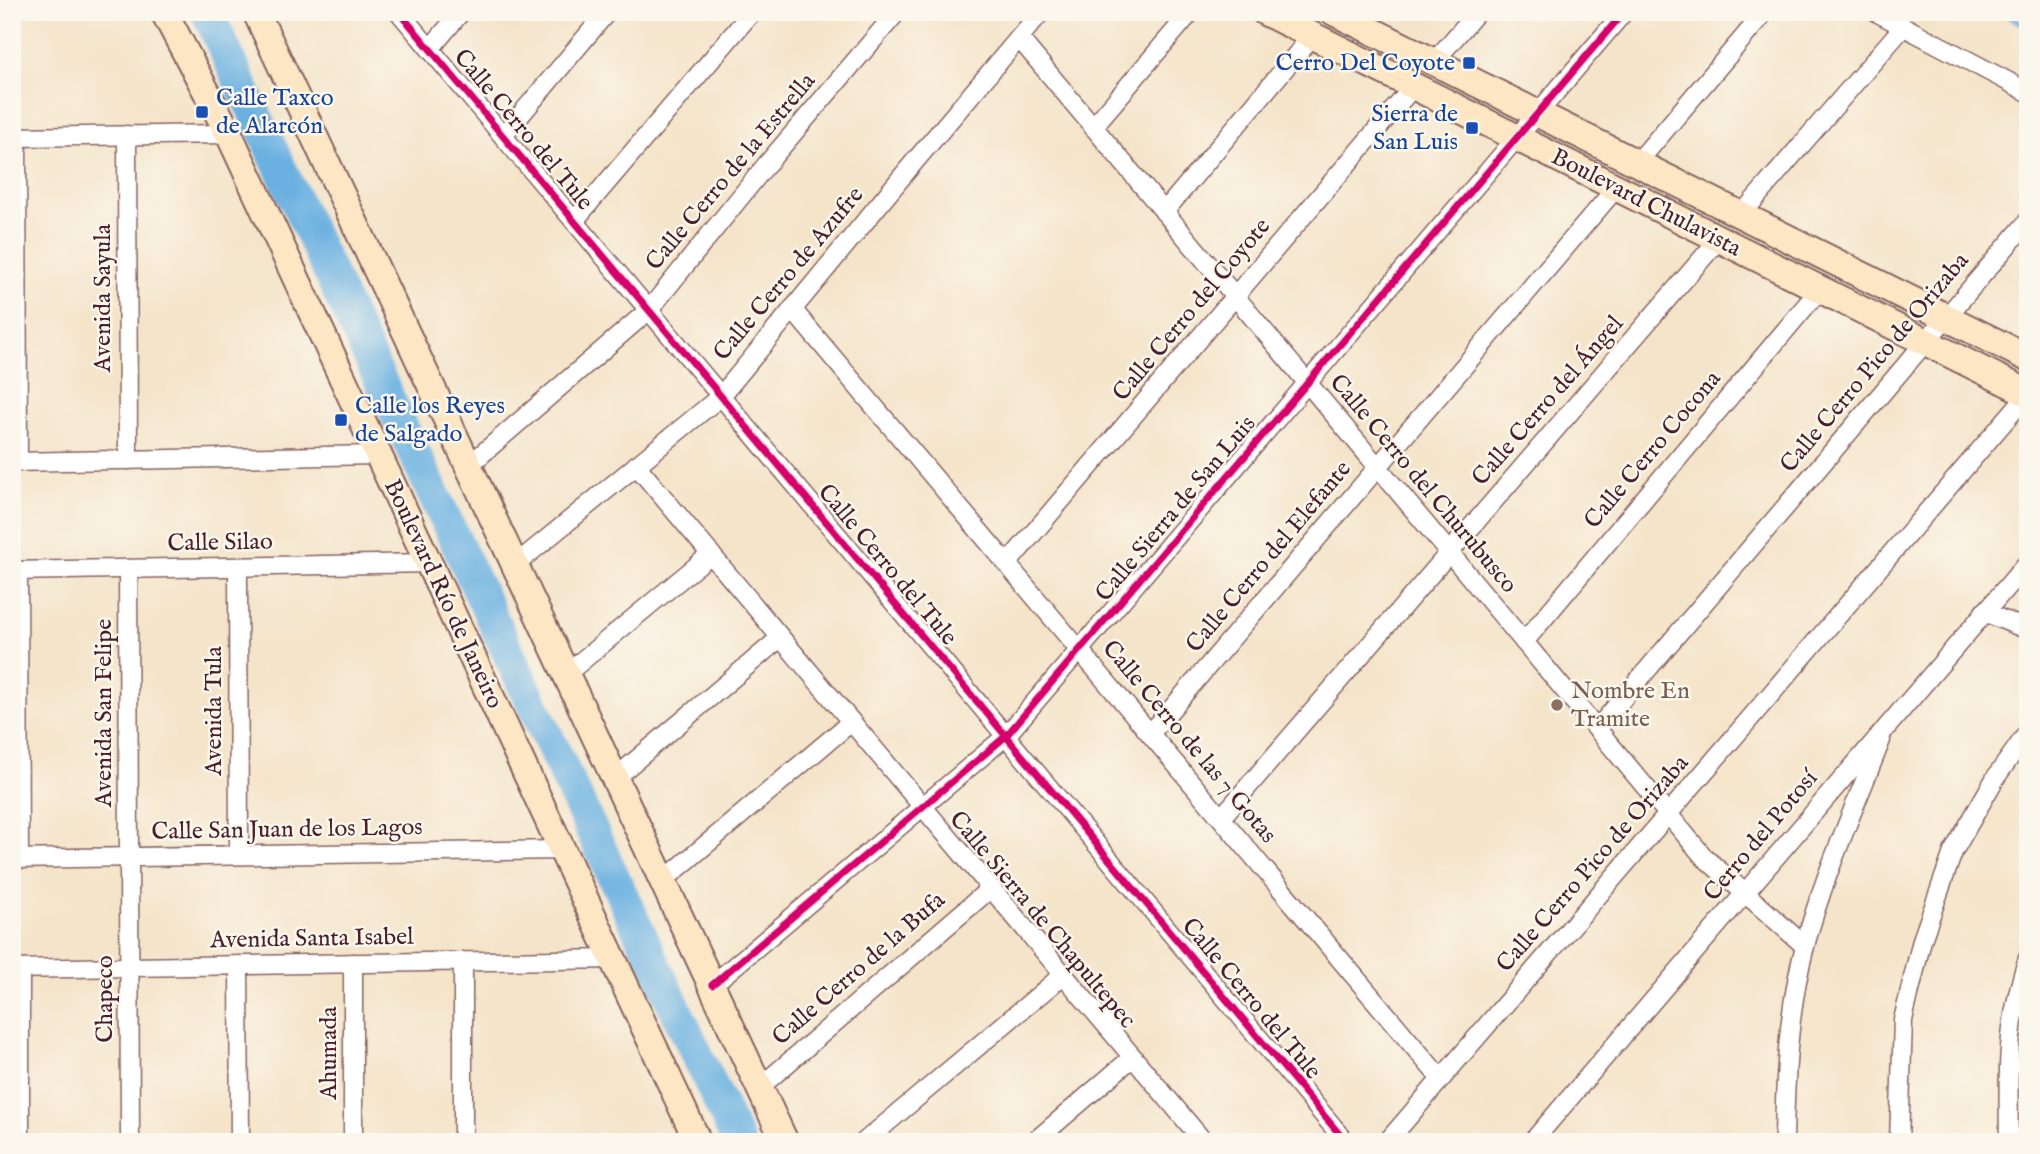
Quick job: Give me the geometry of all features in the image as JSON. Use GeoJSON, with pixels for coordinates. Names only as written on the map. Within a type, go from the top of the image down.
{"type":"FeatureCollection","features":[{"type":"Feature","properties":{"kind":"street","name":"Boulevard Río de Janeiro"},"geometry":{"type":"LineString","coordinates":[[164,12],[229,134],[698,1142]]}},
{"type":"Feature","properties":{"kind":"street"},"geometry":{"type":"LineString","coordinates":[[256,12],[785,1142]]}},
{"type":"Feature","properties":{"kind":"street","name":"Calle Cerro del Tule"},"geometry":{"type":"LineString","coordinates":[[399,12],[1346,1142]]}},
{"type":"Feature","properties":{"kind":"street"},"geometry":{"type":"LineString","coordinates":[[430,49],[461,12]]}},
{"type":"Feature","properties":{"kind":"street"},"geometry":{"type":"LineString","coordinates":[[503,136],[607,12]]}},
{"type":"Feature","properties":{"kind":"street"},"geometry":{"type":"LineString","coordinates":[[574,221],[752,12]]}},
{"type":"Feature","properties":{"kind":"street","name":"Calle Cerro de la Estrella"},"geometry":{"type":"LineString","coordinates":[[468,466],[649,310],[767,164],[897,12]]}},
{"type":"Feature","properties":{"kind":"street","name":"Calle Cerro de Azufre"},"geometry":{"type":"LineString","coordinates":[[515,565],[720,396],[1041,12]]}},
{"type":"Feature","properties":{"kind":"street"},"geometry":{"type":"LineString","coordinates":[[1093,127],[1191,12]]}},
{"type":"Feature","properties":{"kind":"street","name":"Boulevard Chulavista"},"geometry":{"type":"LineString","coordinates":[[1265,12],[2028,394]]}},
{"type":"Feature","properties":{"kind":"street","name":"Boulevard Chulavista"},"geometry":{"type":"LineString","coordinates":[[1334,12],[2028,358]]}},
{"type":"Feature","properties":{"kind":"street"},"geometry":{"type":"LineString","coordinates":[[1434,62],[1477,12]]}},
{"type":"Feature","properties":{"kind":"street","name":"Calle Sierra de San Luis"},"geometry":{"type":"LineString","coordinates":[[712,985],[1006,736],[1624,12]]}},
{"type":"Feature","properties":{"kind":"street"},"geometry":{"type":"LineString","coordinates":[[1637,163],[1765,12]]}},
{"type":"Feature","properties":{"kind":"street"},"geometry":{"type":"LineString","coordinates":[[1876,12],[2028,92]]}},
{"type":"Feature","properties":{"kind":"street"},"geometry":{"type":"LineString","coordinates":[[1741,215],[1903,27]]}},
{"type":"Feature","properties":{"kind":"street"},"geometry":{"type":"LineString","coordinates":[[1164,212],[1312,36]]}},
{"type":"Feature","properties":{"kind":"street","name":"Calle Cerro del Churubusco"},"geometry":{"type":"LineString","coordinates":[[1019,38],[1704,856],[1805,946]]}},
{"type":"Feature","properties":{"kind":"street","name":"Calle Cerro del Coyote"},"geometry":{"type":"LineString","coordinates":[[1007,564],[1413,87]]}},
{"type":"Feature","properties":{"kind":"street"},"geometry":{"type":"LineString","coordinates":[[229,134],[15,137],[15,462],[378,455]]}},
{"type":"Feature","properties":{"kind":"street","name":"Avenida Sayula"},"geometry":{"type":"LineString","coordinates":[[127,135],[128,460]]}},
{"type":"Feature","properties":{"kind":"street","name":"Calle Cerro del Elefante"},"geometry":{"type":"LineString","coordinates":[[1150,734],[1616,188]]}},
{"type":"Feature","properties":{"kind":"street","name":"Calle Cerro Pico de Orizaba"},"geometry":{"type":"LineString","coordinates":[[1597,729],[2028,221]]}},
{"type":"Feature","properties":{"kind":"street","name":"Calle Cerro del Ángel"},"geometry":{"type":"LineString","coordinates":[[1221,818],[1719,239]]}},
{"type":"Feature","properties":{"kind":"street","name":"Calle Cerro Cocona"},"geometry":{"type":"LineString","coordinates":[[1524,642],[1820,289]]}},
{"type":"Feature","properties":{"kind":"street","name":"Calle Cerro de las 7 Gotas"},"geometry":{"type":"LineString","coordinates":[[792,309],[1441,1079]]}},
{"type":"Feature","properties":{"kind":"street","name":"Calle Cerro Pico de Orizaba"},"geometry":{"type":"LineString","coordinates":[[1387,1142],[2028,394]]}},
{"type":"Feature","properties":{"kind":"street","name":"Calle Sierra de Chapultepec"},"geometry":{"type":"LineString","coordinates":[[636,466],[1204,1142]]}},
{"type":"Feature","properties":{"kind":"street"},"geometry":{"type":"LineString","coordinates":[[566,674],[710,554]]}},
{"type":"Feature","properties":{"kind":"street","name":"Cerro del Potosí"},"geometry":{"type":"LineString","coordinates":[[1532,1142],[2028,562]]}},
{"type":"Feature","properties":{"kind":"street","name":"Calle Silao"},"geometry":{"type":"LineString","coordinates":[[15,571],[429,563]]}},
{"type":"Feature","properties":{"kind":"street","name":"Avenida Tula"},"geometry":{"type":"LineString","coordinates":[[238,567],[239,855]]}},
{"type":"Feature","properties":{"kind":"street","name":"Avenida San Felipe"},"geometry":{"type":"LineString","coordinates":[[128,569],[129,857]]}},
{"type":"Feature","properties":{"kind":"street"},"geometry":{"type":"LineString","coordinates":[[15,571],[16,859]]}},
{"type":"Feature","properties":{"kind":"street"},"geometry":{"type":"LineString","coordinates":[[1984,612],[2028,630]]}},
{"type":"Feature","properties":{"kind":"street"},"geometry":{"type":"LineString","coordinates":[[615,778],[780,638]]}},
{"type":"Feature","properties":{"kind":"street"},"geometry":{"type":"LineString","coordinates":[[663,881],[851,722]]}},
{"type":"Feature","properties":{"kind":"street"},"geometry":{"type":"LineString","coordinates":[[1784,1142],[1785,1086],[1805,946],[1886,727]]}},
{"type":"Feature","properties":{"kind":"street"},"geometry":{"type":"LineString","coordinates":[[1899,1142],[1903,1020],[1922,940],[1953,852],[1996,777],[2028,732]]}},
{"type":"Feature","properties":{"kind":"street","name":"Calle San Juan de los Lagos"},"geometry":{"type":"LineString","coordinates":[[16,859],[562,850]]}},
{"type":"Feature","properties":{"kind":"street","name":"Chapeco"},"geometry":{"type":"LineString","coordinates":[[129,857],[130,1142]]}},
{"type":"Feature","properties":{"kind":"street","name":"Calle Cerro de la Bufa"},"geometry":{"type":"LineString","coordinates":[[760,1087],[991,888]]}},
{"type":"Feature","properties":{"kind":"street"},"geometry":{"type":"LineString","coordinates":[[2009,1142],[2009,1045],[2013,1013],[2028,958]]}},
{"type":"Feature","properties":{"kind":"street","name":"Avenida Santa Isabel"},"geometry":{"type":"LineString","coordinates":[[16,969],[613,959]]}},
{"type":"Feature","properties":{"kind":"street"},"geometry":{"type":"LineString","coordinates":[[463,961],[463,1142]]}},
{"type":"Feature","properties":{"kind":"street","name":"Ahumada"},"geometry":{"type":"LineString","coordinates":[[353,963],[353,1142]]}},
{"type":"Feature","properties":{"kind":"street"},"geometry":{"type":"LineString","coordinates":[[239,965],[240,1142]]}},
{"type":"Feature","properties":{"kind":"street"},"geometry":{"type":"LineString","coordinates":[[16,969],[20,1142]]}},
{"type":"Feature","properties":{"kind":"street"},"geometry":{"type":"LineString","coordinates":[[864,1142],[1063,975]]}},
{"type":"Feature","properties":{"kind":"street"},"geometry":{"type":"LineString","coordinates":[[1034,1142],[1133,1058]]}},
{"type":"Feature","properties":{"kind":"waterway"},"geometry":{"type":"LineString","coordinates":[[207,12],[738,1142]]}},
{"type":"Feature","properties":{"kind":"waterway"},"geometry":{"type":"LineString","coordinates":[[2000,12],[2028,26]]}},
{"type":"Feature","properties":{"kind":"cycle path"},"geometry":{"type":"LineString","coordinates":[[399,12],[1346,1142]]}},
{"type":"Feature","properties":{"kind":"cycle path"},"geometry":{"type":"LineString","coordinates":[[712,985],[1006,736],[1624,12]]}},
{"type":"Feature","properties":{"kind":"place","name":"Cerro Del Coyote"},"geometry":{"type":"Point","coordinates":[1469,63]}},
{"type":"Feature","properties":{"kind":"place","name":"Calle Taxco de Alarcón"},"geometry":{"type":"Point","coordinates":[202,112]}},
{"type":"Feature","properties":{"kind":"place","name":"Sierra de San Luis"},"geometry":{"type":"Point","coordinates":[1472,128]}},
{"type":"Feature","properties":{"kind":"place","name":"Calle los Reyes de Salgado"},"geometry":{"type":"Point","coordinates":[341,420]}},
{"type":"Feature","properties":{"kind":"place","name":"Nombre En Tramite"},"geometry":{"type":"Point","coordinates":[1557,705]}}]}
